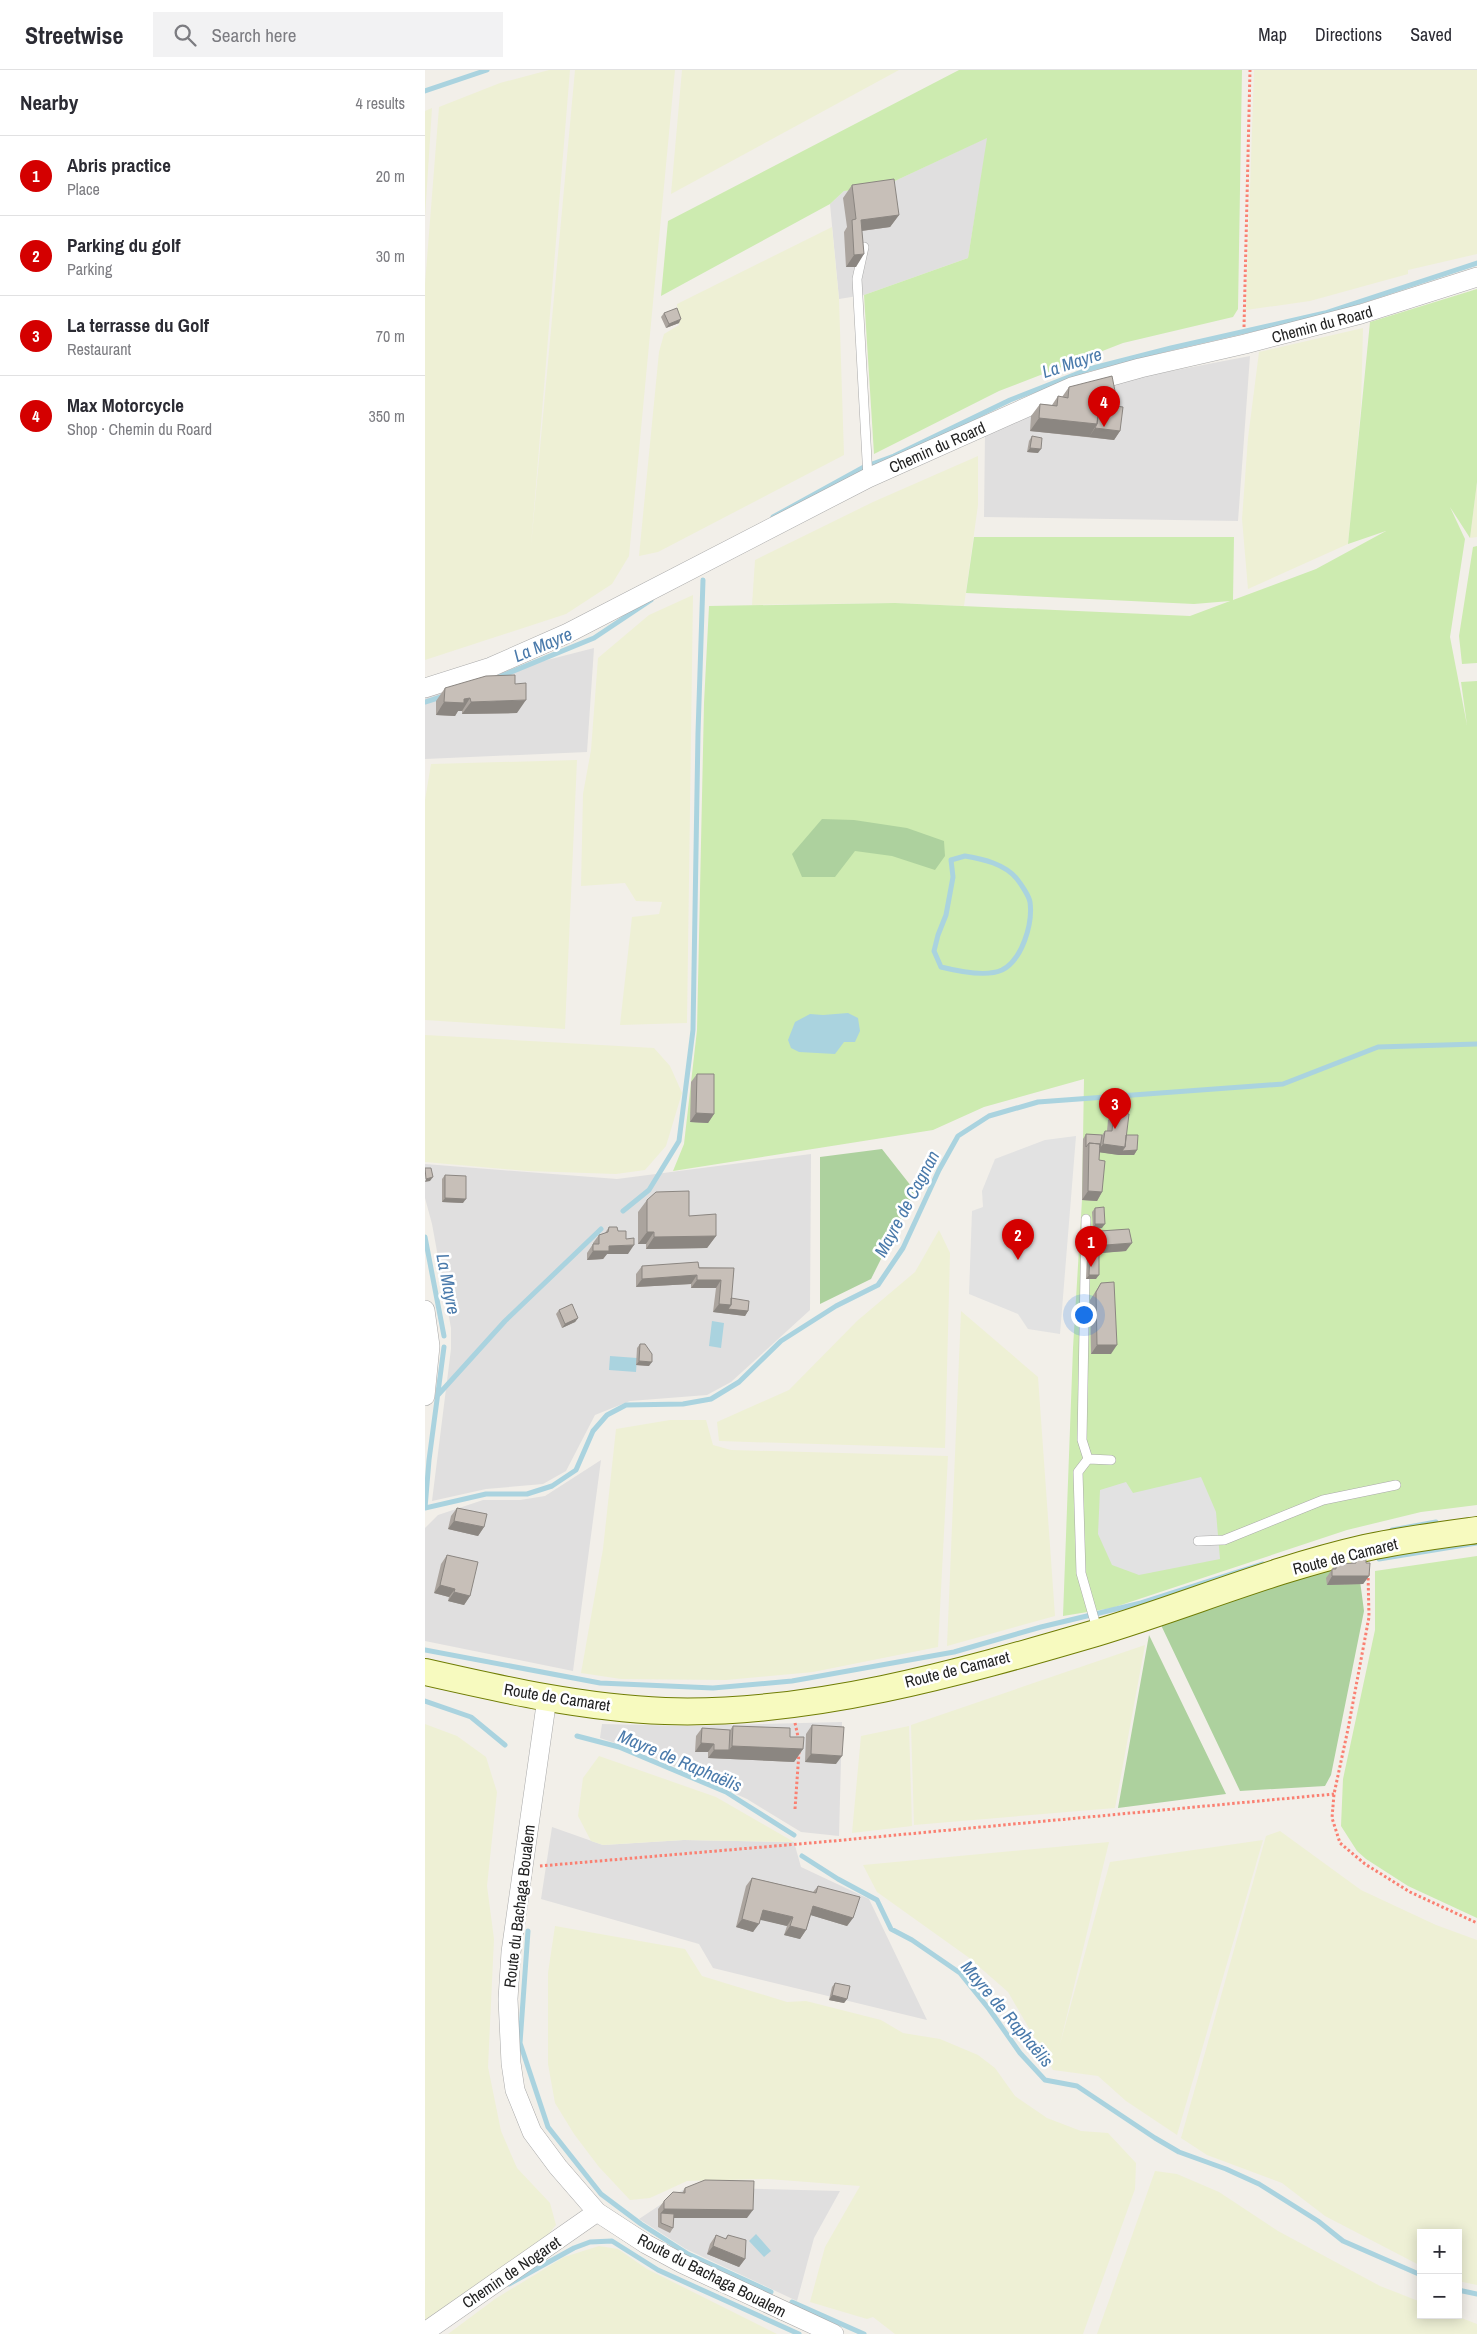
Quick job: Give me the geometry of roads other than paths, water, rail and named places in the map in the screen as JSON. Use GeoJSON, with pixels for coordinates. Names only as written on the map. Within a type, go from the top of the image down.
{"type":"FeatureCollection","features":[{"type":"Feature","properties":{"kind":"main road","name":"Route de Camaret"},"geometry":{"type":"LineString","coordinates":[[425,1672],[547,1698],[666,1711],[708,1710],[789,1703],[866,1691],[967,1668],[1097,1632],[1324,1559],[1366,1548],[1477,1530]]}},
{"type":"Feature","properties":{"kind":"street","name":"Chemin du Roard"},"geometry":{"type":"LineString","coordinates":[[425,688],[491,667],[569,633],[868,478],[1072,387],[1140,368],[1245,344],[1361,314],[1477,277]]}},
{"type":"Feature","properties":{"kind":"street"},"geometry":{"type":"LineString","coordinates":[[425,1310],[430,1346],[425,1396]]}},
{"type":"Feature","properties":{"kind":"street","name":"Route du Bachaga Boualem"},"geometry":{"type":"LineString","coordinates":[[547,1698],[511,1952],[508,1999],[511,2063],[515,2090],[532,2132],[558,2167],[597,2212],[646,2244],[683,2264],[834,2334]]}},
{"type":"Feature","properties":{"kind":"street","name":"Chemin de Nogaret"},"geometry":{"type":"LineString","coordinates":[[425,2332],[597,2212]]}},
{"type":"Feature","properties":{"kind":"lane"},"geometry":{"type":"LineString","coordinates":[[864,247],[857,279],[868,478]]}},
{"type":"Feature","properties":{"kind":"lane"},"geometry":{"type":"LineString","coordinates":[[1087,1219],[1082,1440],[1088,1459]]}},
{"type":"Feature","properties":{"kind":"lane"},"geometry":{"type":"LineString","coordinates":[[1088,1459],[1111,1460]]}},
{"type":"Feature","properties":{"kind":"lane"},"geometry":{"type":"LineString","coordinates":[[1088,1459],[1078,1472],[1081,1572],[1097,1632]]}},
{"type":"Feature","properties":{"kind":"lane"},"geometry":{"type":"LineString","coordinates":[[1198,1541],[1224,1540],[1323,1500],[1396,1485]]}},
{"type":"Feature","properties":{"kind":"water"},"geometry":{"type":"Polygon","coordinates":[[[848,1013],[858,1018],[860,1031],[855,1042],[844,1042],[835,1054],[799,1052],[791,1048],[788,1040],[795,1022],[810,1014],[848,1013]]]}},
{"type":"Feature","properties":{"kind":"water"},"geometry":{"type":"Polygon","coordinates":[[[712,1321],[724,1323],[721,1348],[709,1346],[712,1321]]]}},
{"type":"Feature","properties":{"kind":"water"},"geometry":{"type":"Polygon","coordinates":[[[610,1356],[637,1358],[636,1372],[609,1370],[610,1356]]]}},
{"type":"Feature","properties":{"kind":"water"},"geometry":{"type":"Polygon","coordinates":[[[756,2234],[771,2251],[764,2257],[749,2241],[756,2234]]]}},
{"type":"Feature","properties":{"kind":"waterway"},"geometry":{"type":"LineString","coordinates":[[425,91],[487,70]]}},
{"type":"Feature","properties":{"kind":"waterway","name":"La Mayre"},"geometry":{"type":"LineString","coordinates":[[773,517],[864,467],[894,456],[1010,400],[1089,369],[1171,348],[1325,313],[1477,263]]}},
{"type":"Feature","properties":{"kind":"waterway"},"geometry":{"type":"LineString","coordinates":[[623,1211],[649,1190],[679,1141],[693,1030],[698,733],[703,580]]}},
{"type":"Feature","properties":{"kind":"waterway","name":"La Mayre"},"geometry":{"type":"LineString","coordinates":[[499,677],[594,638],[651,600]]}},
{"type":"Feature","properties":{"kind":"waterway","name":"La Mayre"},"geometry":{"type":"LineString","coordinates":[[425,702],[444,696]]}},
{"type":"Feature","properties":{"kind":"waterway"},"geometry":{"type":"LineString","coordinates":[[965,856],[1000,866],[1012,874],[1027,893],[1030,902],[1030,921],[1025,941],[1009,965],[996,972],[972,973],[941,967],[934,951],[946,915],[953,877],[951,860],[965,856]]}},
{"type":"Feature","properties":{"kind":"waterway","name":"Mayre de Cagnan"},"geometry":{"type":"LineString","coordinates":[[425,1508],[486,1494],[527,1494],[552,1486],[576,1470],[593,1431],[607,1415],[626,1405],[683,1404],[711,1399],[739,1382],[781,1341],[836,1306],[878,1285],[903,1248],[939,1170],[958,1136],[989,1116],[1038,1102],[1283,1084],[1378,1047],[1477,1044]]}},
{"type":"Feature","properties":{"kind":"waterway"},"geometry":{"type":"LineString","coordinates":[[438,1395],[505,1321],[601,1229]]}},
{"type":"Feature","properties":{"kind":"waterway","name":"La Mayre"},"geometry":{"type":"LineString","coordinates":[[425,1237],[444,1336]]}},
{"type":"Feature","properties":{"kind":"waterway","name":"La Mayre"},"geometry":{"type":"LineString","coordinates":[[425,1508],[429,1460],[444,1347]]}},
{"type":"Feature","properties":{"kind":"waterway"},"geometry":{"type":"LineString","coordinates":[[1392,1530],[1436,1522]]}},
{"type":"Feature","properties":{"kind":"waterway"},"geometry":{"type":"LineString","coordinates":[[1379,1559],[1477,1543]]}},
{"type":"Feature","properties":{"kind":"waterway"},"geometry":{"type":"LineString","coordinates":[[425,1650],[600,1683],[713,1688],[792,1681],[954,1652],[1041,1627],[1141,1603],[1263,1564]]}},
{"type":"Feature","properties":{"kind":"waterway","name":"Mayre de Raphaëlis"},"geometry":{"type":"LineString","coordinates":[[425,1701],[471,1717],[505,1745]]}},
{"type":"Feature","properties":{"kind":"waterway","name":"Mayre de Raphaëlis"},"geometry":{"type":"LineString","coordinates":[[577,1736],[619,1747],[726,1792],[794,1835]]}},
{"type":"Feature","properties":{"kind":"waterway","name":"Mayre de Raphaëlis"},"geometry":{"type":"LineString","coordinates":[[802,1856],[838,1879],[877,1900],[891,1929],[912,1940],[960,1973],[989,2009],[1020,2053],[1045,2080],[1077,2086],[1179,2152],[1226,2169],[1259,2184],[1318,2221],[1343,2241],[1419,2274]]}},
{"type":"Feature","properties":{"kind":"waterway"},"geometry":{"type":"LineString","coordinates":[[528,1931],[520,2043],[548,2127],[601,2194],[641,2224],[688,2254],[771,2292]]}},
{"type":"Feature","properties":{"kind":"waterway"},"geometry":{"type":"LineString","coordinates":[[509,2284],[574,2248],[590,2242],[612,2241],[658,2270],[799,2334]]}},
{"type":"Feature","properties":{"kind":"waterway","name":"Mayre de Raphaëlis"},"geometry":{"type":"LineString","coordinates":[[1462,2291],[1477,2294]]}},
{"type":"Feature","properties":{"kind":"waterway"},"geometry":{"type":"LineString","coordinates":[[792,2302],[864,2334]]}},
{"type":"Feature","properties":{"kind":"place","name":"Max Motorcycle"},"geometry":{"type":"Point","coordinates":[1104,427]}},
{"type":"Feature","properties":{"kind":"place","name":"La terrasse du Golf"},"geometry":{"type":"Point","coordinates":[1115,1129]}},
{"type":"Feature","properties":{"kind":"place","name":"Parking du golf"},"geometry":{"type":"Point","coordinates":[1018,1260]}},
{"type":"Feature","properties":{"kind":"place","name":"Abris practice"},"geometry":{"type":"Point","coordinates":[1091,1267]}}]}
